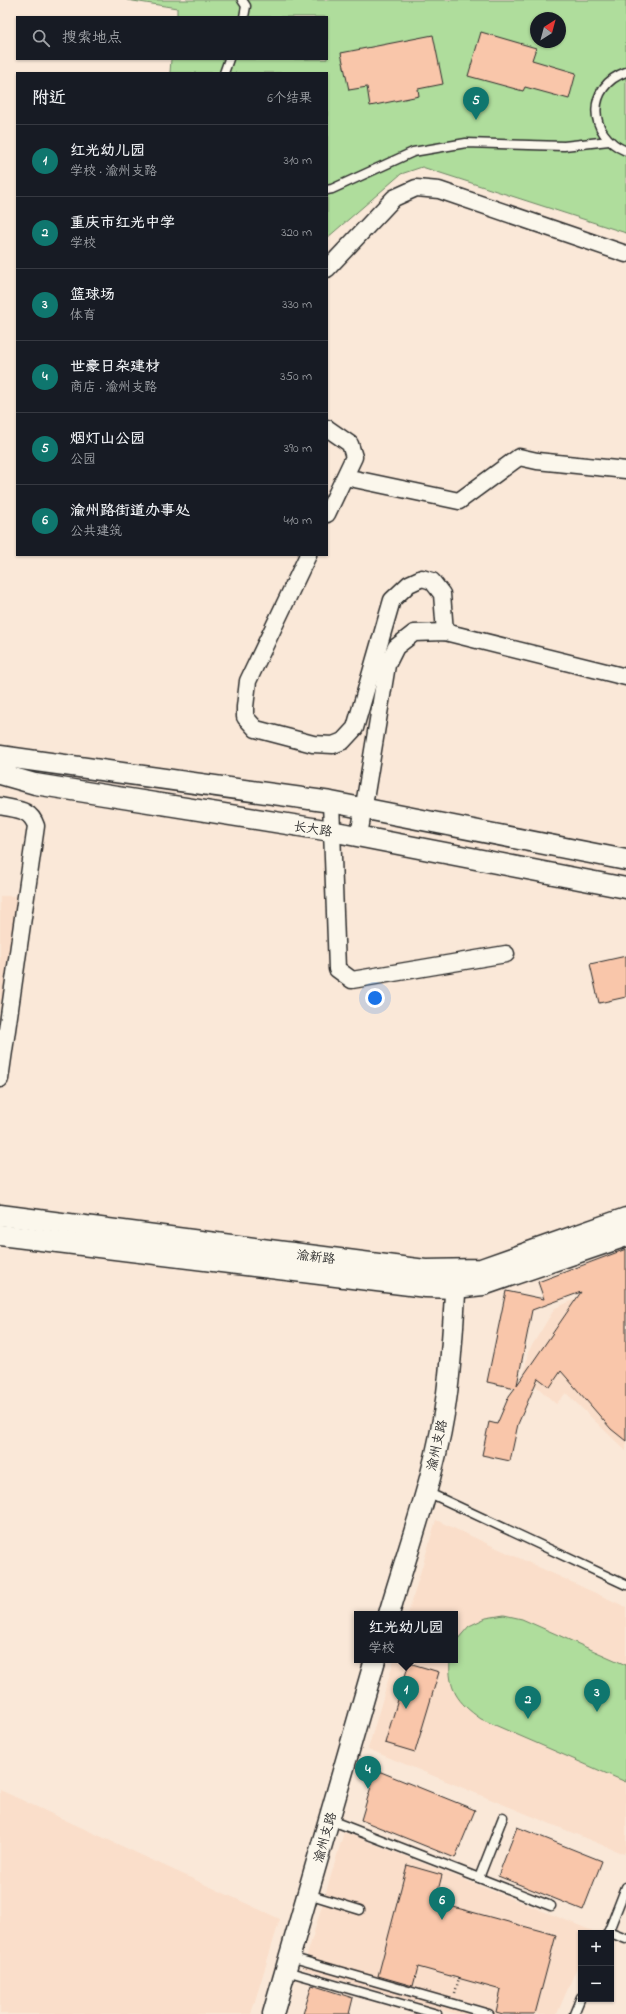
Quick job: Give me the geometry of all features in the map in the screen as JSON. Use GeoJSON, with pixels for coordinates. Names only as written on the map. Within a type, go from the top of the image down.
{"type":"FeatureCollection","features":[{"type":"Feature","properties":{"kind":"street"},"geometry":{"type":"LineString","coordinates":[[328,268],[394,198],[416,188],[439,190],[626,254]]}},
{"type":"Feature","properties":{"kind":"street"},"geometry":{"type":"LineString","coordinates":[[328,429],[350,444],[354,457],[328,512]]}},
{"type":"Feature","properties":{"kind":"street"},"geometry":{"type":"LineString","coordinates":[[345,477],[460,501],[519,457],[537,461],[626,470]]}},
{"type":"Feature","properties":{"kind":"street"},"geometry":{"type":"LineString","coordinates":[[308,556],[248,681],[245,717],[256,729],[313,744],[333,745],[343,741],[355,728],[392,600],[409,584],[422,578],[432,581],[442,594],[445,632]]}},
{"type":"Feature","properties":{"kind":"street"},"geometry":{"type":"LineString","coordinates":[[359,836],[387,665],[396,647],[414,633],[445,632],[626,677]]}},
{"type":"Feature","properties":{"kind":"street"},"geometry":{"type":"LineString","coordinates":[[0,756],[330,802],[626,860]]}},
{"type":"Feature","properties":{"kind":"street","name":"长大路"},"geometry":{"type":"LineString","coordinates":[[0,774],[35,784],[331,831],[626,888]]}},
{"type":"Feature","properties":{"kind":"street"},"geometry":{"type":"LineString","coordinates":[[330,802],[337,969],[352,980],[506,954]]}},
{"type":"Feature","properties":{"kind":"street"},"geometry":{"type":"LineString","coordinates":[[0,806],[28,812],[34,817],[36,826],[0,1079]]}},
{"type":"Feature","properties":{"kind":"street","name":"渝新路"},"geometry":{"type":"LineString","coordinates":[[0,1214],[425,1270],[455,1279],[483,1285],[626,1236]]}},
{"type":"Feature","properties":{"kind":"street","name":"渝新路"},"geometry":{"type":"LineString","coordinates":[[0,1235],[426,1287],[455,1279],[626,1218]]}},
{"type":"Feature","properties":{"kind":"street","name":"渝州支路"},"geometry":{"type":"LineString","coordinates":[[390,1611],[425,1491],[436,1448],[447,1394],[455,1279]]}},
{"type":"Feature","properties":{"kind":"street","name":"渝州支路"},"geometry":{"type":"LineString","coordinates":[[273,2014],[374,1663]]}},
{"type":"Feature","properties":{"kind":"lane"},"geometry":{"type":"LineString","coordinates":[[242,0],[246,6],[244,16]]}},
{"type":"Feature","properties":{"kind":"lane"},"geometry":{"type":"LineString","coordinates":[[224,72],[229,60]]}},
{"type":"Feature","properties":{"kind":"lane"},"geometry":{"type":"LineString","coordinates":[[626,72],[611,80],[604,87],[597,105],[598,125],[609,141],[626,150]]}},
{"type":"Feature","properties":{"kind":"lane"},"geometry":{"type":"LineString","coordinates":[[328,190],[413,152],[466,143],[564,146],[609,141]]}},
{"type":"Feature","properties":{"kind":"lane"},"geometry":{"type":"LineString","coordinates":[[425,1491],[626,1584]]}},
{"type":"Feature","properties":{"kind":"lane"},"geometry":{"type":"LineString","coordinates":[[479,1878],[503,1818]]}},
{"type":"Feature","properties":{"kind":"lane"},"geometry":{"type":"LineString","coordinates":[[329,1819],[551,1906]]}},
{"type":"Feature","properties":{"kind":"lane"},"geometry":{"type":"LineString","coordinates":[[609,1930],[626,1887]]}},
{"type":"Feature","properties":{"kind":"lane"},"geometry":{"type":"LineString","coordinates":[[307,1894],[360,1910]]}},
{"type":"Feature","properties":{"kind":"lane"},"geometry":{"type":"LineString","coordinates":[[614,1935],[626,1940]]}},
{"type":"Feature","properties":{"kind":"lane"},"geometry":{"type":"LineString","coordinates":[[288,1964],[452,2003],[489,2014]]}},
{"type":"Feature","properties":{"kind":"lane"},"geometry":{"type":"LineString","coordinates":[[288,1964],[437,2014]]}},
{"type":"Feature","properties":{"kind":"lane"},"geometry":{"type":"LineString","coordinates":[[574,2014],[579,2002]]}},
{"type":"Feature","properties":{"kind":"path"},"geometry":{"type":"LineString","coordinates":[[452,2003],[459,1978]]}},
{"type":"Feature","properties":{"kind":"shaded area"},"geometry":{"type":"Polygon","coordinates":[[[0,896],[17,896],[0,1012],[0,896]]]}},
{"type":"Feature","properties":{"kind":"shaded area"},"geometry":{"type":"Polygon","coordinates":[[[626,1278],[626,1451],[566,1393],[556,1404],[524,1375],[528,1352],[555,1308],[626,1278]]]}},
{"type":"Feature","properties":{"kind":"shaded area"},"geometry":{"type":"Polygon","coordinates":[[[436,1520],[626,1607],[626,1850],[624,1854],[368,1749],[393,1663],[458,1663],[458,1611],[409,1611],[436,1520]]]}},
{"type":"Feature","properties":{"kind":"shaded area"},"geometry":{"type":"Polygon","coordinates":[[[0,1790],[280,1919],[251,2014],[0,2014],[0,1790]]]}},
{"type":"Feature","properties":{"kind":"shaded area"},"geometry":{"type":"Polygon","coordinates":[[[344,1832],[590,1930],[578,1930],[578,1965],[557,2014],[456,2014],[303,1969],[344,1832]]]}},
{"type":"Feature","properties":{"kind":"green space"},"geometry":{"type":"Polygon","coordinates":[[[127,0],[626,0],[626,233],[422,167],[401,174],[328,237],[328,72],[170,72],[171,60],[328,60],[328,16],[177,16],[177,8],[127,0]]]}},
{"type":"Feature","properties":{"kind":"green space"},"geometry":{"type":"Polygon","coordinates":[[[504,1615],[522,1619],[626,1665],[626,1782],[481,1719],[460,1701],[453,1687],[450,1663],[458,1663],[458,1639],[469,1626],[486,1618],[504,1615]]]}},
{"type":"Feature","properties":{"kind":"building"},"geometry":{"type":"Polygon","coordinates":[[[481,32],[530,46],[530,48],[536,48],[532,60],[576,73],[569,99],[525,87],[523,91],[468,76],[481,32]]]}},
{"type":"Feature","properties":{"kind":"building"},"geometry":{"type":"Polygon","coordinates":[[[433,35],[443,84],[418,89],[419,96],[370,106],[367,87],[349,90],[341,53],[433,35]]]}},
{"type":"Feature","properties":{"kind":"building"},"geometry":{"type":"Polygon","coordinates":[[[626,956],[626,997],[599,1003],[590,964],[626,956]]]}},
{"type":"Feature","properties":{"kind":"building"},"geometry":{"type":"Polygon","coordinates":[[[626,1249],[626,1441],[611,1429],[561,1371],[550,1387],[538,1378],[518,1424],[510,1461],[482,1455],[489,1422],[497,1424],[509,1396],[515,1388],[487,1382],[506,1291],[544,1299],[538,1282],[626,1249]],[[581,1292],[532,1310],[517,1385],[581,1292]]]}},
{"type":"Feature","properties":{"kind":"building"},"geometry":{"type":"Polygon","coordinates":[[[409,1663],[439,1672],[415,1752],[385,1743],[409,1663]]]}},
{"type":"Feature","properties":{"kind":"building"},"geometry":{"type":"Polygon","coordinates":[[[376,1770],[475,1810],[455,1858],[361,1820],[376,1770]]]}},
{"type":"Feature","properties":{"kind":"building"},"geometry":{"type":"Polygon","coordinates":[[[517,1827],[602,1861],[583,1910],[498,1876],[517,1827]]]}},
{"type":"Feature","properties":{"kind":"building"},"geometry":{"type":"Polygon","coordinates":[[[407,1865],[442,1875],[435,1902],[556,1935],[535,2014],[503,2014],[496,2012],[501,1990],[418,1967],[413,1986],[378,1976],[407,1865]]]}},
{"type":"Feature","properties":{"kind":"building"},"geometry":{"type":"Polygon","coordinates":[[[312,1985],[353,1998],[349,2014],[303,2014],[312,1985]]]}},
{"type":"Feature","properties":{"kind":"place","name":"烟灯山公园"},"geometry":{"type":"Point","coordinates":[476,120]}},
{"type":"Feature","properties":{"kind":"place","name":"红光幼儿园"},"geometry":{"type":"Point","coordinates":[406,1709]}},
{"type":"Feature","properties":{"kind":"place","name":"篮球场"},"geometry":{"type":"Point","coordinates":[597,1712]}},
{"type":"Feature","properties":{"kind":"place","name":"重庆市红光中学"},"geometry":{"type":"Point","coordinates":[528,1719]}},
{"type":"Feature","properties":{"kind":"place","name":"世豪日杂建材"},"geometry":{"type":"Point","coordinates":[368,1789]}},
{"type":"Feature","properties":{"kind":"place","name":"渝州路街道办事处"},"geometry":{"type":"Point","coordinates":[442,1920]}}]}
